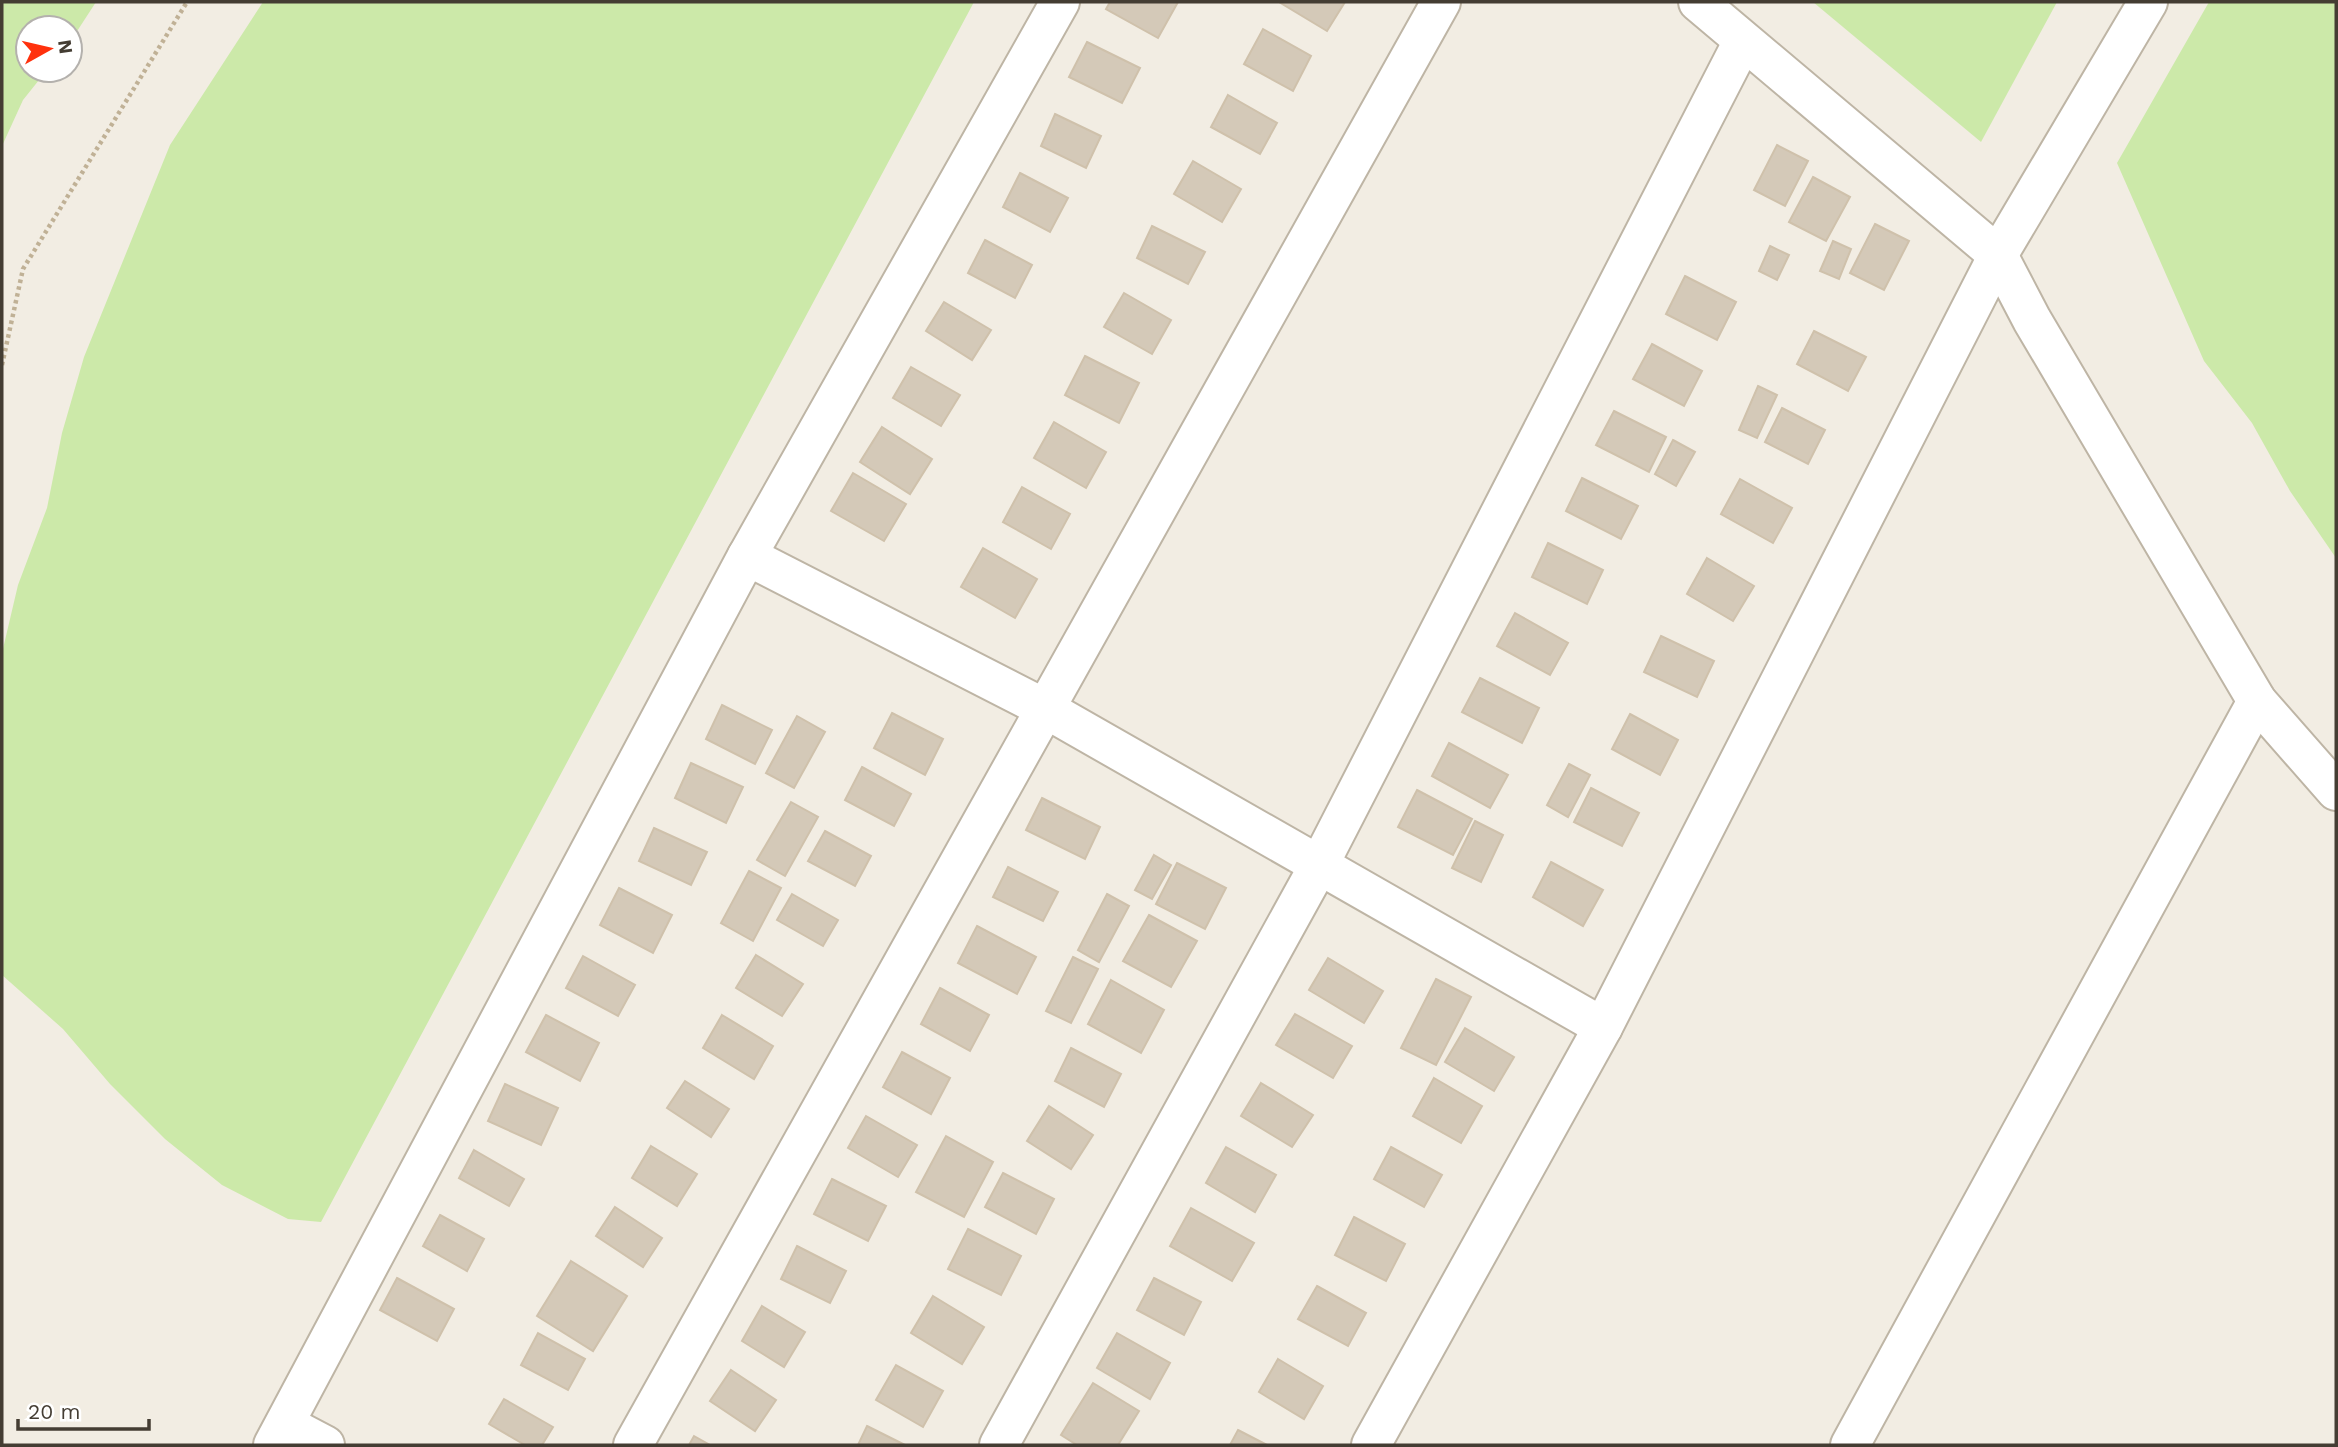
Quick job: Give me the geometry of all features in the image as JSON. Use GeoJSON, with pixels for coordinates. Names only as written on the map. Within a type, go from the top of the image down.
{"type":"FeatureCollection","features":[{"type":"Feature","properties":{"kind":"street"},"geometry":{"type":"LineString","coordinates":[[633,1445],[1441,2]]}},
{"type":"Feature","properties":{"kind":"street"},"geometry":{"type":"LineString","coordinates":[[1698,2],[1998,255],[2032,320],[2257,701],[2336,791]]}},
{"type":"Feature","properties":{"kind":"street"},"geometry":{"type":"LineString","coordinates":[[1371,1445],[1603,1027],[1998,255],[2148,2]]}},
{"type":"Feature","properties":{"kind":"street"},"geometry":{"type":"LineString","coordinates":[[325,1445],[279,1435],[747,556],[1051,7]]}},
{"type":"Feature","properties":{"kind":"street"},"geometry":{"type":"LineString","coordinates":[[999,1445],[1318,867],[1743,41]]}},
{"type":"Feature","properties":{"kind":"street"},"geometry":{"type":"LineString","coordinates":[[747,556],[1044,708],[1318,867],[1603,1027]]}},
{"type":"Feature","properties":{"kind":"street"},"geometry":{"type":"LineString","coordinates":[[1850,1445],[2257,701]]}},
{"type":"Feature","properties":{"kind":"path"},"geometry":{"type":"LineString","coordinates":[[2,365],[23,269],[187,2]]}},
{"type":"Feature","properties":{"kind":"green space"},"geometry":{"type":"Polygon","coordinates":[[[2,2],[96,2],[84,20],[84,14],[14,14],[14,84],[36,84],[23,100],[2,146],[2,2]]]}},
{"type":"Feature","properties":{"kind":"green space"},"geometry":{"type":"Polygon","coordinates":[[[263,2],[974,2],[321,1222],[288,1219],[222,1185],[165,1139],[110,1084],[63,1029],[2,975],[2,653],[18,585],[47,508],[62,433],[84,357],[170,145],[263,2]]]}},
{"type":"Feature","properties":{"kind":"green space"},"geometry":{"type":"Polygon","coordinates":[[[1813,2],[2057,2],[1981,142],[1813,2]]]}},
{"type":"Feature","properties":{"kind":"green space"},"geometry":{"type":"Polygon","coordinates":[[[2209,2],[2336,2],[2336,558],[2290,491],[2252,423],[2204,361],[2117,163],[2209,2]]]}},
{"type":"Feature","properties":{"kind":"building"},"geometry":{"type":"Polygon","coordinates":[[[1110,2],[1178,2],[1158,38],[1106,9],[1110,2]]]}},
{"type":"Feature","properties":{"kind":"building"},"geometry":{"type":"Polygon","coordinates":[[[1279,2],[1345,2],[1327,31],[1279,2]]]}},
{"type":"Feature","properties":{"kind":"building"},"geometry":{"type":"Polygon","coordinates":[[[1263,29],[1311,56],[1293,91],[1244,64],[1263,29]]]}},
{"type":"Feature","properties":{"kind":"building"},"geometry":{"type":"Polygon","coordinates":[[[1087,42],[1140,68],[1122,103],[1069,77],[1087,42]]]}},
{"type":"Feature","properties":{"kind":"building"},"geometry":{"type":"Polygon","coordinates":[[[1228,95],[1277,123],[1260,154],[1211,127],[1228,95]]]}},
{"type":"Feature","properties":{"kind":"building"},"geometry":{"type":"Polygon","coordinates":[[[1055,114],[1101,136],[1086,168],[1041,146],[1055,114]]]}},
{"type":"Feature","properties":{"kind":"building"},"geometry":{"type":"Polygon","coordinates":[[[1777,145],[1808,161],[1785,206],[1754,190],[1777,145]]]}},
{"type":"Feature","properties":{"kind":"building"},"geometry":{"type":"Polygon","coordinates":[[[1193,161],[1241,189],[1222,222],[1174,194],[1193,161]]]}},
{"type":"Feature","properties":{"kind":"building"},"geometry":{"type":"Polygon","coordinates":[[[1020,173],[1068,198],[1050,232],[1003,207],[1020,173]]]}},
{"type":"Feature","properties":{"kind":"building"},"geometry":{"type":"Polygon","coordinates":[[[1813,177],[1850,197],[1826,241],[1789,222],[1813,177]]]}},
{"type":"Feature","properties":{"kind":"building"},"geometry":{"type":"Polygon","coordinates":[[[1875,224],[1909,241],[1884,290],[1850,273],[1875,224]]]}},
{"type":"Feature","properties":{"kind":"building"},"geometry":{"type":"Polygon","coordinates":[[[1152,226],[1205,252],[1188,284],[1137,258],[1152,226]]]}},
{"type":"Feature","properties":{"kind":"building"},"geometry":{"type":"Polygon","coordinates":[[[985,240],[1032,265],[1015,298],[968,273],[985,240]]]}},
{"type":"Feature","properties":{"kind":"building"},"geometry":{"type":"Polygon","coordinates":[[[1833,241],[1851,249],[1839,279],[1820,271],[1833,241]]]}},
{"type":"Feature","properties":{"kind":"building"},"geometry":{"type":"Polygon","coordinates":[[[1770,246],[1789,255],[1777,280],[1759,271],[1770,246]]]}},
{"type":"Feature","properties":{"kind":"building"},"geometry":{"type":"Polygon","coordinates":[[[1685,276],[1736,302],[1717,340],[1666,314],[1685,276]]]}},
{"type":"Feature","properties":{"kind":"building"},"geometry":{"type":"Polygon","coordinates":[[[1124,293],[1171,320],[1152,354],[1104,327],[1124,293]]]}},
{"type":"Feature","properties":{"kind":"building"},"geometry":{"type":"Polygon","coordinates":[[[944,302],[991,330],[972,360],[926,331],[944,302]]]}},
{"type":"Feature","properties":{"kind":"building"},"geometry":{"type":"Polygon","coordinates":[[[1814,331],[1866,357],[1848,391],[1797,364],[1814,331]]]}},
{"type":"Feature","properties":{"kind":"building"},"geometry":{"type":"Polygon","coordinates":[[[1652,344],[1702,371],[1684,406],[1633,379],[1652,344]]]}},
{"type":"Feature","properties":{"kind":"building"},"geometry":{"type":"Polygon","coordinates":[[[1085,356],[1139,383],[1119,423],[1065,395],[1085,356]]]}},
{"type":"Feature","properties":{"kind":"building"},"geometry":{"type":"Polygon","coordinates":[[[911,367],[960,395],[941,426],[893,398],[911,367]]]}},
{"type":"Feature","properties":{"kind":"building"},"geometry":{"type":"Polygon","coordinates":[[[1758,386],[1777,395],[1757,438],[1739,430],[1758,386]]]}},
{"type":"Feature","properties":{"kind":"building"},"geometry":{"type":"Polygon","coordinates":[[[1782,408],[1825,430],[1808,464],[1765,442],[1782,408]]]}},
{"type":"Feature","properties":{"kind":"building"},"geometry":{"type":"Polygon","coordinates":[[[1614,411],[1666,437],[1649,472],[1596,445],[1614,411]]]}},
{"type":"Feature","properties":{"kind":"building"},"geometry":{"type":"Polygon","coordinates":[[[1054,422],[1106,452],[1086,488],[1034,458],[1054,422]]]}},
{"type":"Feature","properties":{"kind":"building"},"geometry":{"type":"Polygon","coordinates":[[[882,427],[932,459],[910,494],[860,462],[882,427]]]}},
{"type":"Feature","properties":{"kind":"building"},"geometry":{"type":"Polygon","coordinates":[[[1673,440],[1695,452],[1676,486],[1655,474],[1673,440]]]}},
{"type":"Feature","properties":{"kind":"building"},"geometry":{"type":"Polygon","coordinates":[[[853,473],[906,504],[884,541],[831,511],[853,473]]]}},
{"type":"Feature","properties":{"kind":"building"},"geometry":{"type":"Polygon","coordinates":[[[1582,478],[1638,506],[1621,539],[1566,511],[1582,478]]]}},
{"type":"Feature","properties":{"kind":"building"},"geometry":{"type":"Polygon","coordinates":[[[1740,479],[1792,508],[1773,543],[1721,514],[1740,479]]]}},
{"type":"Feature","properties":{"kind":"building"},"geometry":{"type":"Polygon","coordinates":[[[1022,487],[1070,514],[1051,549],[1003,522],[1022,487]]]}},
{"type":"Feature","properties":{"kind":"building"},"geometry":{"type":"Polygon","coordinates":[[[1548,543],[1603,570],[1587,604],[1532,577],[1548,543]]]}},
{"type":"Feature","properties":{"kind":"building"},"geometry":{"type":"Polygon","coordinates":[[[983,548],[1037,579],[1015,618],[961,587],[983,548]]]}},
{"type":"Feature","properties":{"kind":"building"},"geometry":{"type":"Polygon","coordinates":[[[1707,558],[1754,586],[1733,621],[1687,594],[1707,558]]]}},
{"type":"Feature","properties":{"kind":"building"},"geometry":{"type":"Polygon","coordinates":[[[1515,613],[1568,643],[1550,675],[1497,646],[1515,613]]]}},
{"type":"Feature","properties":{"kind":"building"},"geometry":{"type":"Polygon","coordinates":[[[1661,636],[1714,661],[1697,697],[1644,672],[1661,636]]]}},
{"type":"Feature","properties":{"kind":"building"},"geometry":{"type":"Polygon","coordinates":[[[1480,678],[1539,708],[1522,743],[1462,712],[1480,678]]]}},
{"type":"Feature","properties":{"kind":"building"},"geometry":{"type":"Polygon","coordinates":[[[722,705],[772,730],[755,764],[706,739],[722,705]]]}},
{"type":"Feature","properties":{"kind":"building"},"geometry":{"type":"Polygon","coordinates":[[[892,713],[943,739],[925,775],[874,748],[892,713]]]}},
{"type":"Feature","properties":{"kind":"building"},"geometry":{"type":"Polygon","coordinates":[[[1630,714],[1678,740],[1660,775],[1612,749],[1630,714]]]}},
{"type":"Feature","properties":{"kind":"building"},"geometry":{"type":"Polygon","coordinates":[[[797,716],[825,732],[794,788],[766,773],[797,716]]]}},
{"type":"Feature","properties":{"kind":"building"},"geometry":{"type":"Polygon","coordinates":[[[1449,743],[1508,775],[1490,808],[1432,776],[1449,743]]]}},
{"type":"Feature","properties":{"kind":"building"},"geometry":{"type":"Polygon","coordinates":[[[691,763],[743,787],[726,823],[675,798],[691,763]]]}},
{"type":"Feature","properties":{"kind":"building"},"geometry":{"type":"Polygon","coordinates":[[[1569,764],[1590,775],[1568,817],[1547,805],[1569,764]]]}},
{"type":"Feature","properties":{"kind":"building"},"geometry":{"type":"Polygon","coordinates":[[[862,767],[911,794],[894,826],[845,800],[862,767]]]}},
{"type":"Feature","properties":{"kind":"building"},"geometry":{"type":"Polygon","coordinates":[[[1591,788],[1639,813],[1622,846],[1574,822],[1591,788]]]}},
{"type":"Feature","properties":{"kind":"building"},"geometry":{"type":"Polygon","coordinates":[[[1417,790],[1472,819],[1453,855],[1398,827],[1417,790]]]}},
{"type":"Feature","properties":{"kind":"building"},"geometry":{"type":"Polygon","coordinates":[[[1042,798],[1100,827],[1085,859],[1026,830],[1042,798]]]}},
{"type":"Feature","properties":{"kind":"building"},"geometry":{"type":"Polygon","coordinates":[[[791,802],[818,817],[785,876],[757,860],[791,802]]]}},
{"type":"Feature","properties":{"kind":"building"},"geometry":{"type":"Polygon","coordinates":[[[1475,821],[1503,835],[1481,882],[1452,868],[1475,821]]]}},
{"type":"Feature","properties":{"kind":"building"},"geometry":{"type":"Polygon","coordinates":[[[654,828],[707,852],[691,885],[639,861],[654,828]]]}},
{"type":"Feature","properties":{"kind":"building"},"geometry":{"type":"Polygon","coordinates":[[[825,831],[871,856],[855,886],[808,861],[825,831]]]}},
{"type":"Feature","properties":{"kind":"building"},"geometry":{"type":"Polygon","coordinates":[[[1154,855],[1171,865],[1152,899],[1135,890],[1154,855]]]}},
{"type":"Feature","properties":{"kind":"building"},"geometry":{"type":"Polygon","coordinates":[[[1551,862],[1603,890],[1583,926],[1533,897],[1551,862]]]}},
{"type":"Feature","properties":{"kind":"building"},"geometry":{"type":"Polygon","coordinates":[[[1177,863],[1226,888],[1205,929],[1156,904],[1177,863]]]}},
{"type":"Feature","properties":{"kind":"building"},"geometry":{"type":"Polygon","coordinates":[[[1008,867],[1058,892],[1043,921],[993,897],[1008,867]]]}},
{"type":"Feature","properties":{"kind":"building"},"geometry":{"type":"Polygon","coordinates":[[[749,871],[781,888],[753,941],[721,923],[749,871]]]}},
{"type":"Feature","properties":{"kind":"building"},"geometry":{"type":"Polygon","coordinates":[[[619,888],[672,915],[653,953],[600,925],[619,888]]]}},
{"type":"Feature","properties":{"kind":"building"},"geometry":{"type":"Polygon","coordinates":[[[792,894],[838,920],[823,946],[777,920],[792,894]]]}},
{"type":"Feature","properties":{"kind":"building"},"geometry":{"type":"Polygon","coordinates":[[[1107,894],[1129,906],[1099,962],[1078,950],[1107,894]]]}},
{"type":"Feature","properties":{"kind":"building"},"geometry":{"type":"Polygon","coordinates":[[[1149,915],[1197,941],[1171,987],[1123,961],[1149,915]]]}},
{"type":"Feature","properties":{"kind":"building"},"geometry":{"type":"Polygon","coordinates":[[[977,926],[1036,957],[1017,994],[958,963],[977,926]]]}},
{"type":"Feature","properties":{"kind":"building"},"geometry":{"type":"Polygon","coordinates":[[[756,955],[803,984],[782,1016],[736,988],[756,955]]]}},
{"type":"Feature","properties":{"kind":"building"},"geometry":{"type":"Polygon","coordinates":[[[583,956],[635,985],[618,1016],[566,988],[583,956]]]}},
{"type":"Feature","properties":{"kind":"building"},"geometry":{"type":"Polygon","coordinates":[[[1073,957],[1098,969],[1071,1023],[1046,1011],[1073,957]]]}},
{"type":"Feature","properties":{"kind":"building"},"geometry":{"type":"Polygon","coordinates":[[[1328,958],[1383,991],[1364,1023],[1309,990],[1328,958]]]}},
{"type":"Feature","properties":{"kind":"building"},"geometry":{"type":"Polygon","coordinates":[[[1436,979],[1471,997],[1436,1065],[1401,1048],[1436,979]]]}},
{"type":"Feature","properties":{"kind":"building"},"geometry":{"type":"Polygon","coordinates":[[[1111,980],[1164,1010],[1141,1053],[1088,1024],[1111,980]]]}},
{"type":"Feature","properties":{"kind":"building"},"geometry":{"type":"Polygon","coordinates":[[[940,988],[989,1015],[970,1051],[921,1024],[940,988]]]}},
{"type":"Feature","properties":{"kind":"building"},"geometry":{"type":"Polygon","coordinates":[[[1295,1014],[1352,1046],[1333,1078],[1276,1045],[1295,1014]]]}},
{"type":"Feature","properties":{"kind":"building"},"geometry":{"type":"Polygon","coordinates":[[[546,1015],[599,1043],[580,1081],[526,1052],[546,1015]]]}},
{"type":"Feature","properties":{"kind":"building"},"geometry":{"type":"Polygon","coordinates":[[[722,1015],[773,1046],[754,1079],[703,1048],[722,1015]]]}},
{"type":"Feature","properties":{"kind":"building"},"geometry":{"type":"Polygon","coordinates":[[[1465,1028],[1514,1057],[1494,1091],[1445,1062],[1465,1028]]]}},
{"type":"Feature","properties":{"kind":"building"},"geometry":{"type":"Polygon","coordinates":[[[1071,1048],[1121,1074],[1104,1107],[1055,1081],[1071,1048]]]}},
{"type":"Feature","properties":{"kind":"building"},"geometry":{"type":"Polygon","coordinates":[[[902,1052],[950,1078],[931,1114],[883,1087],[902,1052]]]}},
{"type":"Feature","properties":{"kind":"building"},"geometry":{"type":"Polygon","coordinates":[[[1434,1078],[1482,1106],[1461,1143],[1413,1116],[1434,1078]]]}},
{"type":"Feature","properties":{"kind":"building"},"geometry":{"type":"Polygon","coordinates":[[[685,1081],[729,1109],[711,1137],[667,1108],[685,1081]]]}},
{"type":"Feature","properties":{"kind":"building"},"geometry":{"type":"Polygon","coordinates":[[[1261,1083],[1313,1115],[1292,1147],[1241,1116],[1261,1083]]]}},
{"type":"Feature","properties":{"kind":"building"},"geometry":{"type":"Polygon","coordinates":[[[505,1084],[558,1108],[541,1145],[488,1121],[505,1084]]]}},
{"type":"Feature","properties":{"kind":"building"},"geometry":{"type":"Polygon","coordinates":[[[1049,1106],[1093,1135],[1071,1169],[1027,1141],[1049,1106]]]}},
{"type":"Feature","properties":{"kind":"building"},"geometry":{"type":"Polygon","coordinates":[[[866,1116],[917,1145],[898,1177],[848,1148],[866,1116]]]}},
{"type":"Feature","properties":{"kind":"building"},"geometry":{"type":"Polygon","coordinates":[[[946,1136],[993,1162],[964,1217],[916,1192],[946,1136]]]}},
{"type":"Feature","properties":{"kind":"building"},"geometry":{"type":"Polygon","coordinates":[[[651,1146],[697,1174],[677,1206],[632,1178],[651,1146]]]}},
{"type":"Feature","properties":{"kind":"building"},"geometry":{"type":"Polygon","coordinates":[[[1226,1147],[1276,1175],[1255,1212],[1206,1183],[1226,1147]]]}},
{"type":"Feature","properties":{"kind":"building"},"geometry":{"type":"Polygon","coordinates":[[[1391,1147],[1442,1175],[1424,1207],[1374,1179],[1391,1147]]]}},
{"type":"Feature","properties":{"kind":"building"},"geometry":{"type":"Polygon","coordinates":[[[474,1150],[524,1179],[509,1206],[459,1178],[474,1150]]]}},
{"type":"Feature","properties":{"kind":"building"},"geometry":{"type":"Polygon","coordinates":[[[1003,1173],[1054,1199],[1036,1234],[985,1207],[1003,1173]]]}},
{"type":"Feature","properties":{"kind":"building"},"geometry":{"type":"Polygon","coordinates":[[[832,1179],[886,1206],[868,1241],[814,1214],[832,1179]]]}},
{"type":"Feature","properties":{"kind":"building"},"geometry":{"type":"Polygon","coordinates":[[[615,1207],[662,1238],[643,1267],[596,1236],[615,1207]]]}},
{"type":"Feature","properties":{"kind":"building"},"geometry":{"type":"Polygon","coordinates":[[[1191,1208],[1254,1243],[1232,1281],[1170,1246],[1191,1208]]]}},
{"type":"Feature","properties":{"kind":"building"},"geometry":{"type":"Polygon","coordinates":[[[440,1215],[484,1239],[467,1271],[423,1246],[440,1215]]]}},
{"type":"Feature","properties":{"kind":"building"},"geometry":{"type":"Polygon","coordinates":[[[1354,1217],[1405,1244],[1386,1281],[1335,1255],[1354,1217]]]}},
{"type":"Feature","properties":{"kind":"building"},"geometry":{"type":"Polygon","coordinates":[[[968,1229],[1021,1256],[1001,1295],[948,1269],[968,1229]]]}},
{"type":"Feature","properties":{"kind":"building"},"geometry":{"type":"Polygon","coordinates":[[[797,1246],[846,1271],[830,1303],[781,1279],[797,1246]]]}},
{"type":"Feature","properties":{"kind":"building"},"geometry":{"type":"Polygon","coordinates":[[[571,1261],[627,1296],[593,1351],[537,1316],[571,1261]]]}},
{"type":"Feature","properties":{"kind":"building"},"geometry":{"type":"Polygon","coordinates":[[[397,1278],[454,1309],[437,1341],[380,1310],[397,1278]]]}},
{"type":"Feature","properties":{"kind":"building"},"geometry":{"type":"Polygon","coordinates":[[[1154,1278],[1201,1302],[1184,1335],[1137,1310],[1154,1278]]]}},
{"type":"Feature","properties":{"kind":"building"},"geometry":{"type":"Polygon","coordinates":[[[1317,1286],[1366,1313],[1348,1346],[1298,1319],[1317,1286]]]}},
{"type":"Feature","properties":{"kind":"building"},"geometry":{"type":"Polygon","coordinates":[[[933,1296],[984,1327],[962,1364],[911,1333],[933,1296]]]}},
{"type":"Feature","properties":{"kind":"building"},"geometry":{"type":"Polygon","coordinates":[[[762,1306],[805,1332],[784,1367],[742,1341],[762,1306]]]}},
{"type":"Feature","properties":{"kind":"building"},"geometry":{"type":"Polygon","coordinates":[[[538,1333],[585,1359],[568,1390],[521,1365],[538,1333]]]}},
{"type":"Feature","properties":{"kind":"building"},"geometry":{"type":"Polygon","coordinates":[[[1117,1333],[1170,1363],[1150,1399],[1097,1368],[1117,1333]]]}},
{"type":"Feature","properties":{"kind":"building"},"geometry":{"type":"Polygon","coordinates":[[[1278,1359],[1323,1386],[1304,1419],[1259,1392],[1278,1359]]]}},
{"type":"Feature","properties":{"kind":"building"},"geometry":{"type":"Polygon","coordinates":[[[896,1365],[943,1391],[923,1427],[876,1400],[896,1365]]]}},
{"type":"Feature","properties":{"kind":"building"},"geometry":{"type":"Polygon","coordinates":[[[731,1370],[776,1400],[755,1431],[710,1401],[731,1370]]]}},
{"type":"Feature","properties":{"kind":"building"},"geometry":{"type":"Polygon","coordinates":[[[1093,1383],[1139,1411],[1118,1445],[1077,1445],[1061,1435],[1093,1383]]]}},
{"type":"Feature","properties":{"kind":"building"},"geometry":{"type":"Polygon","coordinates":[[[504,1399],[553,1427],[542,1445],[525,1445],[489,1424],[504,1399]]]}},
{"type":"Feature","properties":{"kind":"building"},"geometry":{"type":"Polygon","coordinates":[[[867,1426],[905,1445],[858,1445],[867,1426]]]}},
{"type":"Feature","properties":{"kind":"building"},"geometry":{"type":"Polygon","coordinates":[[[1238,1430],[1267,1445],[1230,1445],[1238,1430]]]}},
{"type":"Feature","properties":{"kind":"building"},"geometry":{"type":"Polygon","coordinates":[[[694,1436],[710,1445],[689,1445],[694,1436]]]}}]}
